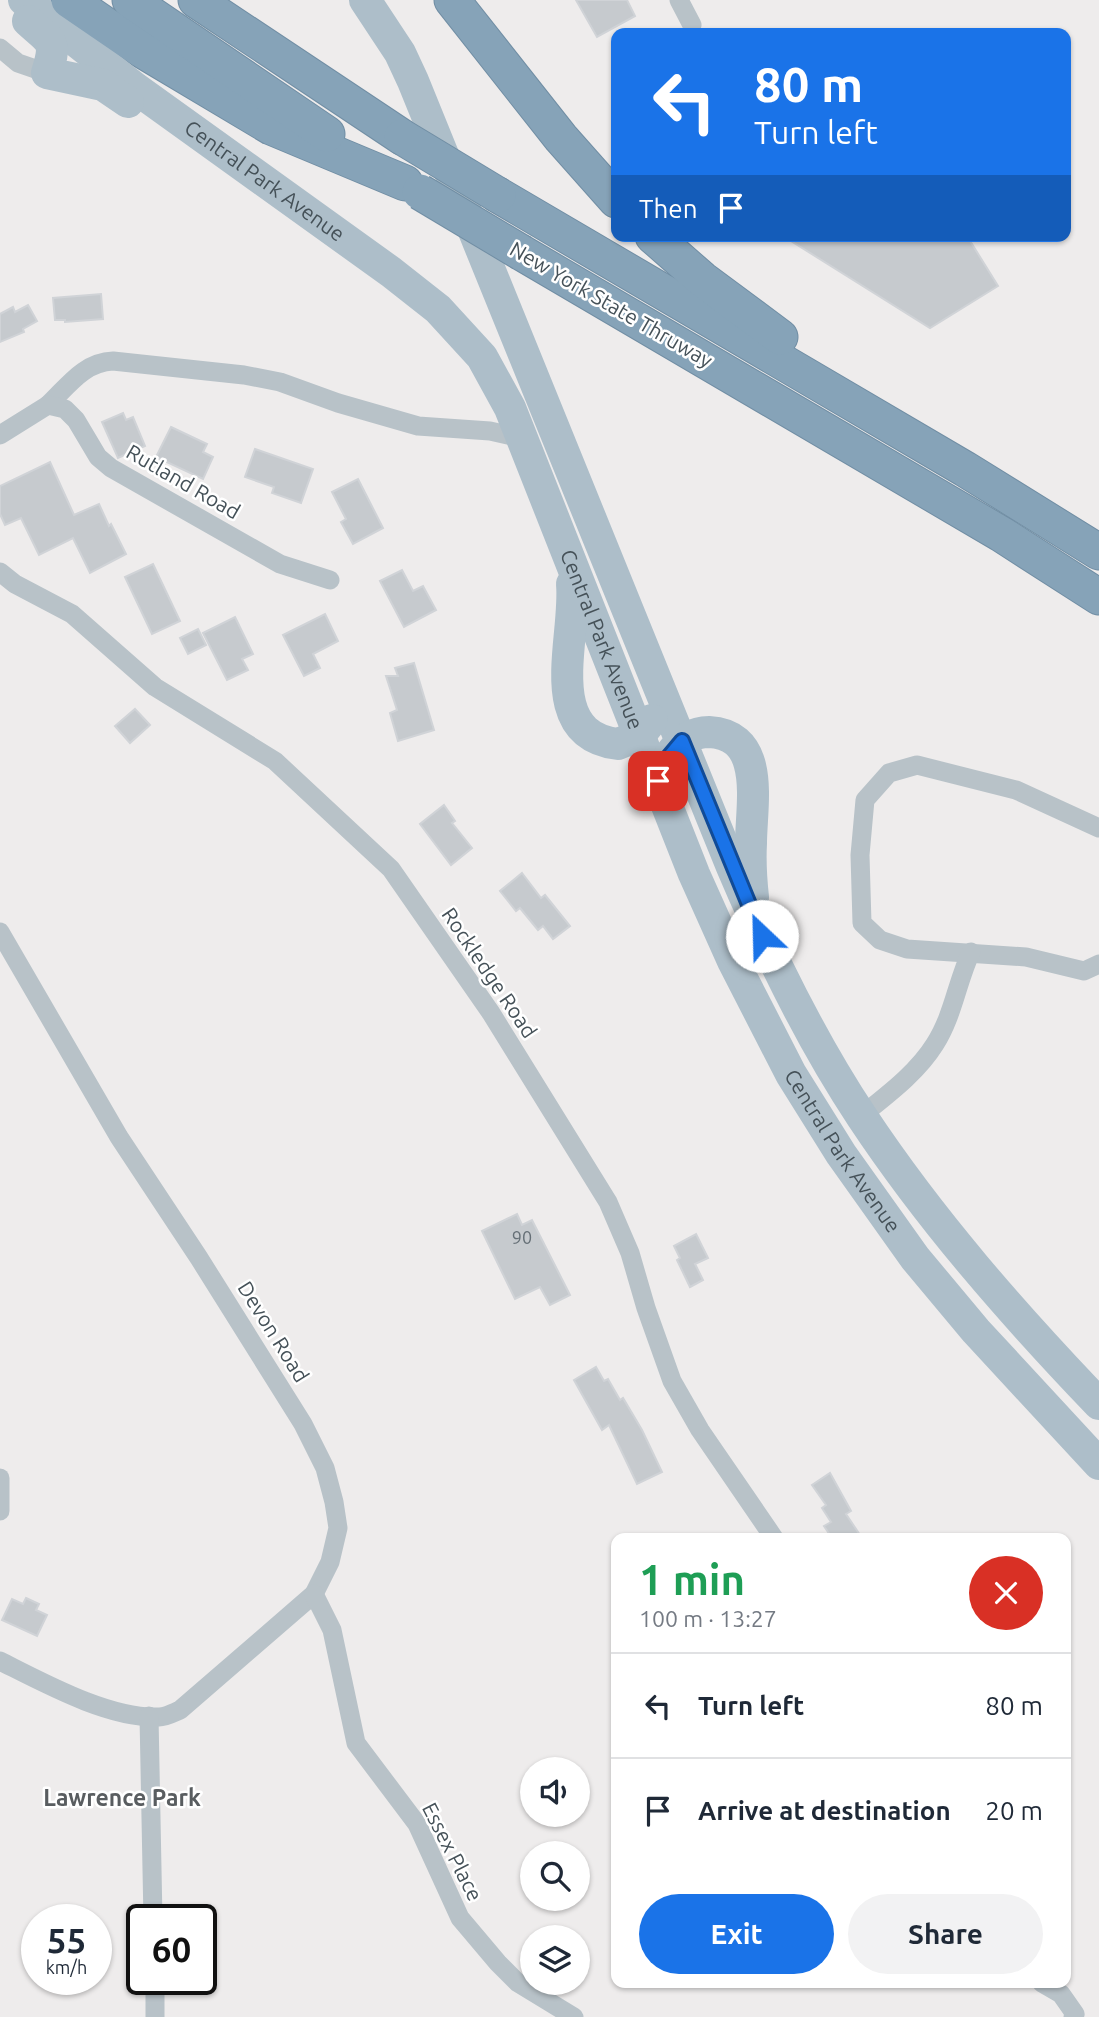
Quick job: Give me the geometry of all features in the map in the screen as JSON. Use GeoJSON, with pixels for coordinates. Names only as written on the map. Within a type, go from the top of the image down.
{"type":"FeatureCollection","features":[{"type":"Feature","properties":{"kind":"highway"},"geometry":{"type":"LineString","coordinates":[[69,0],[142,50],[271,127],[413,188]]}},
{"type":"Feature","properties":{"kind":"highway","name":"New York State Thruway"},"geometry":{"type":"LineString","coordinates":[[130,0],[297,114],[413,188],[979,521],[1099,597]]}},
{"type":"Feature","properties":{"kind":"highway","name":"New York State Thruway"},"geometry":{"type":"LineString","coordinates":[[196,0],[402,137],[1099,551]]}},
{"type":"Feature","properties":{"kind":"highway"},"geometry":{"type":"LineString","coordinates":[[452,0],[561,138],[611,194]]}},
{"type":"Feature","properties":{"kind":"highway"},"geometry":{"type":"LineString","coordinates":[[660,242],[744,312],[965,469]]}},
{"type":"Feature","properties":{"kind":"main road"},"geometry":{"type":"LineString","coordinates":[[8,0],[52,44],[54,52],[47,73],[103,85],[190,145],[262,180]]}},
{"type":"Feature","properties":{"kind":"main road","name":"Central Park Avenue"},"geometry":{"type":"LineString","coordinates":[[24,0],[135,88],[415,290],[463,334],[482,357],[497,382],[521,438],[694,874],[733,961],[776,1046],[824,1129],[877,1207],[983,1339],[1099,1464]]}},
{"type":"Feature","properties":{"kind":"main road","name":"Central Park Avenue"},"geometry":{"type":"LineString","coordinates":[[365,0],[395,45],[413,81],[754,920],[808,1027],[861,1116],[914,1191],[993,1288],[1099,1404]]}},
{"type":"Feature","properties":{"kind":"main road"},"geometry":{"type":"LineString","coordinates":[[568,555],[573,606],[568,687],[572,714],[585,731],[601,741],[618,744],[640,735],[656,714],[661,688]]}},
{"type":"Feature","properties":{"kind":"main road"},"geometry":{"type":"LineString","coordinates":[[658,781],[667,759],[682,741],[703,732],[724,735],[740,745],[750,761],[753,782],[751,863],[754,920]]}},
{"type":"Feature","properties":{"kind":"street"},"geometry":{"type":"LineString","coordinates":[[679,0],[692,24]]}},
{"type":"Feature","properties":{"kind":"street"},"geometry":{"type":"LineString","coordinates":[[0,48],[18,63],[47,73]]}},
{"type":"Feature","properties":{"kind":"street"},"geometry":{"type":"LineString","coordinates":[[0,435],[48,405],[87,367],[113,361],[244,375],[280,382],[409,424],[490,431],[521,438]]}},
{"type":"Feature","properties":{"kind":"street","name":"Rutland Road"},"geometry":{"type":"LineString","coordinates":[[48,405],[65,409],[76,420],[98,457],[111,468],[280,564],[330,580]]}},
{"type":"Feature","properties":{"kind":"street","name":"Rockledge Road"},"geometry":{"type":"LineString","coordinates":[[0,572],[15,584],[72,614],[155,687],[275,761],[391,869],[491,1013],[608,1202],[630,1253],[672,1381],[700,1430],[771,1533]]}},
{"type":"Feature","properties":{"kind":"street"},"geometry":{"type":"LineString","coordinates":[[1099,828],[1016,790],[917,765],[890,773],[865,800],[860,855],[862,923],[880,940],[907,949],[1027,957],[1084,971],[1099,964]]}},
{"type":"Feature","properties":{"kind":"street","name":"Devon Road"},"geometry":{"type":"LineString","coordinates":[[0,932],[119,1137],[200,1258],[303,1424],[325,1468],[334,1502],[338,1528],[330,1562],[314,1594],[240,1661],[180,1710],[161,1717],[149,1716]]}},
{"type":"Feature","properties":{"kind":"street","name":"Central Park Avenue"},"geometry":{"type":"LineString","coordinates":[[861,1116],[901,1082],[935,1045],[971,952]]}},
{"type":"Feature","properties":{"kind":"street"},"geometry":{"type":"LineString","coordinates":[[0,1478],[0,1511]]}},
{"type":"Feature","properties":{"kind":"street","name":"Essex Place"},"geometry":{"type":"LineString","coordinates":[[314,1594],[332,1630],[356,1743],[417,1824],[460,1918],[518,1983],[574,2017]]}},
{"type":"Feature","properties":{"kind":"street"},"geometry":{"type":"LineString","coordinates":[[0,1661],[76,1699],[133,1715],[149,1716],[153,1904]]}},
{"type":"Feature","properties":{"kind":"street"},"geometry":{"type":"LineString","coordinates":[[1051,1988],[1061,1994],[1075,2014],[1073,2017]]}},
{"type":"Feature","properties":{"kind":"street"},"geometry":{"type":"LineString","coordinates":[[155,1995],[155,2017]]}},
{"type":"Feature","properties":{"kind":"building"},"geometry":{"type":"Polygon","coordinates":[[[576,0],[627,0],[635,16],[597,37],[576,0]]]}},
{"type":"Feature","properties":{"kind":"building"},"geometry":{"type":"Polygon","coordinates":[[[793,242],[971,242],[998,286],[930,328],[793,242]]]}},
{"type":"Feature","properties":{"kind":"building"},"geometry":{"type":"Polygon","coordinates":[[[101,294],[103,319],[65,322],[55,320],[53,298],[101,294]]]}},
{"type":"Feature","properties":{"kind":"building"},"geometry":{"type":"Polygon","coordinates":[[[28,305],[37,321],[23,329],[24,332],[0,342],[0,314],[13,307],[15,312],[28,305]]]}},
{"type":"Feature","properties":{"kind":"building"},"geometry":{"type":"Polygon","coordinates":[[[123,413],[126,420],[133,417],[145,446],[118,458],[102,422],[123,413]]]}},
{"type":"Feature","properties":{"kind":"building"},"geometry":{"type":"Polygon","coordinates":[[[171,427],[207,444],[203,452],[213,457],[203,479],[156,457],[171,427]]]}},
{"type":"Feature","properties":{"kind":"building"},"geometry":{"type":"Polygon","coordinates":[[[255,449],[313,469],[301,503],[272,493],[274,487],[245,477],[255,449]]]}},
{"type":"Feature","properties":{"kind":"building"},"geometry":{"type":"Polygon","coordinates":[[[50,462],[74,515],[99,504],[126,554],[90,573],[73,538],[39,555],[21,518],[5,525],[0,514],[0,486],[50,462]]]}},
{"type":"Feature","properties":{"kind":"building"},"geometry":{"type":"Polygon","coordinates":[[[358,479],[383,528],[353,544],[341,522],[346,519],[332,492],[358,479]]]}},
{"type":"Feature","properties":{"kind":"building"},"geometry":{"type":"Polygon","coordinates":[[[153,564],[180,621],[152,634],[125,577],[153,564]]]}},
{"type":"Feature","properties":{"kind":"building"},"geometry":{"type":"Polygon","coordinates":[[[402,570],[413,591],[423,586],[436,610],[404,627],[380,581],[402,570]]]}},
{"type":"Feature","properties":{"kind":"building"},"geometry":{"type":"Polygon","coordinates":[[[325,614],[338,641],[313,654],[320,668],[304,676],[283,635],[325,614]]]}},
{"type":"Feature","properties":{"kind":"building"},"geometry":{"type":"Polygon","coordinates":[[[235,617],[253,654],[242,659],[248,670],[227,680],[203,633],[235,617]]]}},
{"type":"Feature","properties":{"kind":"building"},"geometry":{"type":"Polygon","coordinates":[[[198,629],[206,645],[188,654],[180,638],[198,629]]]}},
{"type":"Feature","properties":{"kind":"building"},"geometry":{"type":"Polygon","coordinates":[[[414,663],[434,730],[398,741],[390,713],[397,710],[386,676],[398,676],[395,668],[414,663]]]}},
{"type":"Feature","properties":{"kind":"building"},"geometry":{"type":"Polygon","coordinates":[[[135,709],[150,725],[130,743],[115,726],[135,709]]]}},
{"type":"Feature","properties":{"kind":"building"},"geometry":{"type":"Polygon","coordinates":[[[444,805],[455,821],[452,823],[472,848],[451,865],[420,824],[444,805]]]}},
{"type":"Feature","properties":{"kind":"building"},"geometry":{"type":"Polygon","coordinates":[[[522,873],[541,898],[545,895],[570,926],[553,939],[543,926],[538,930],[520,908],[516,911],[500,891],[522,873]]]}},
{"type":"Feature","properties":{"kind":"building"},"geometry":{"type":"Polygon","coordinates":[[[517,1214],[522,1225],[532,1220],[570,1295],[550,1305],[540,1287],[515,1299],[482,1231],[517,1214]]]}},
{"type":"Feature","properties":{"kind":"building"},"geometry":{"type":"Polygon","coordinates":[[[696,1234],[708,1258],[695,1264],[703,1280],[690,1287],[677,1260],[680,1258],[674,1246],[696,1234]]]}},
{"type":"Feature","properties":{"kind":"building"},"geometry":{"type":"Polygon","coordinates":[[[596,1367],[604,1381],[608,1379],[620,1400],[623,1398],[662,1472],[637,1484],[609,1425],[602,1430],[574,1380],[596,1367]]]}},
{"type":"Feature","properties":{"kind":"building"},"geometry":{"type":"Polygon","coordinates":[[[830,1473],[851,1511],[846,1514],[859,1533],[829,1533],[824,1526],[831,1522],[822,1508],[826,1505],[812,1485],[830,1473]]]}},
{"type":"Feature","properties":{"kind":"building"},"geometry":{"type":"Polygon","coordinates":[[[26,1598],[39,1604],[36,1610],[47,1615],[37,1636],[2,1620],[12,1599],[23,1604],[26,1598]]]}},
{"type":"Feature","properties":{"kind":"district","name":"Lawrence Park"},"geometry":{"type":"Point","coordinates":[122,1798]}},
{"type":"Feature","properties":{"kind":"route"},"geometry":{"type":"LineString","coordinates":[[658,781],[673,749],[682,741],[762,936]]}}]}
